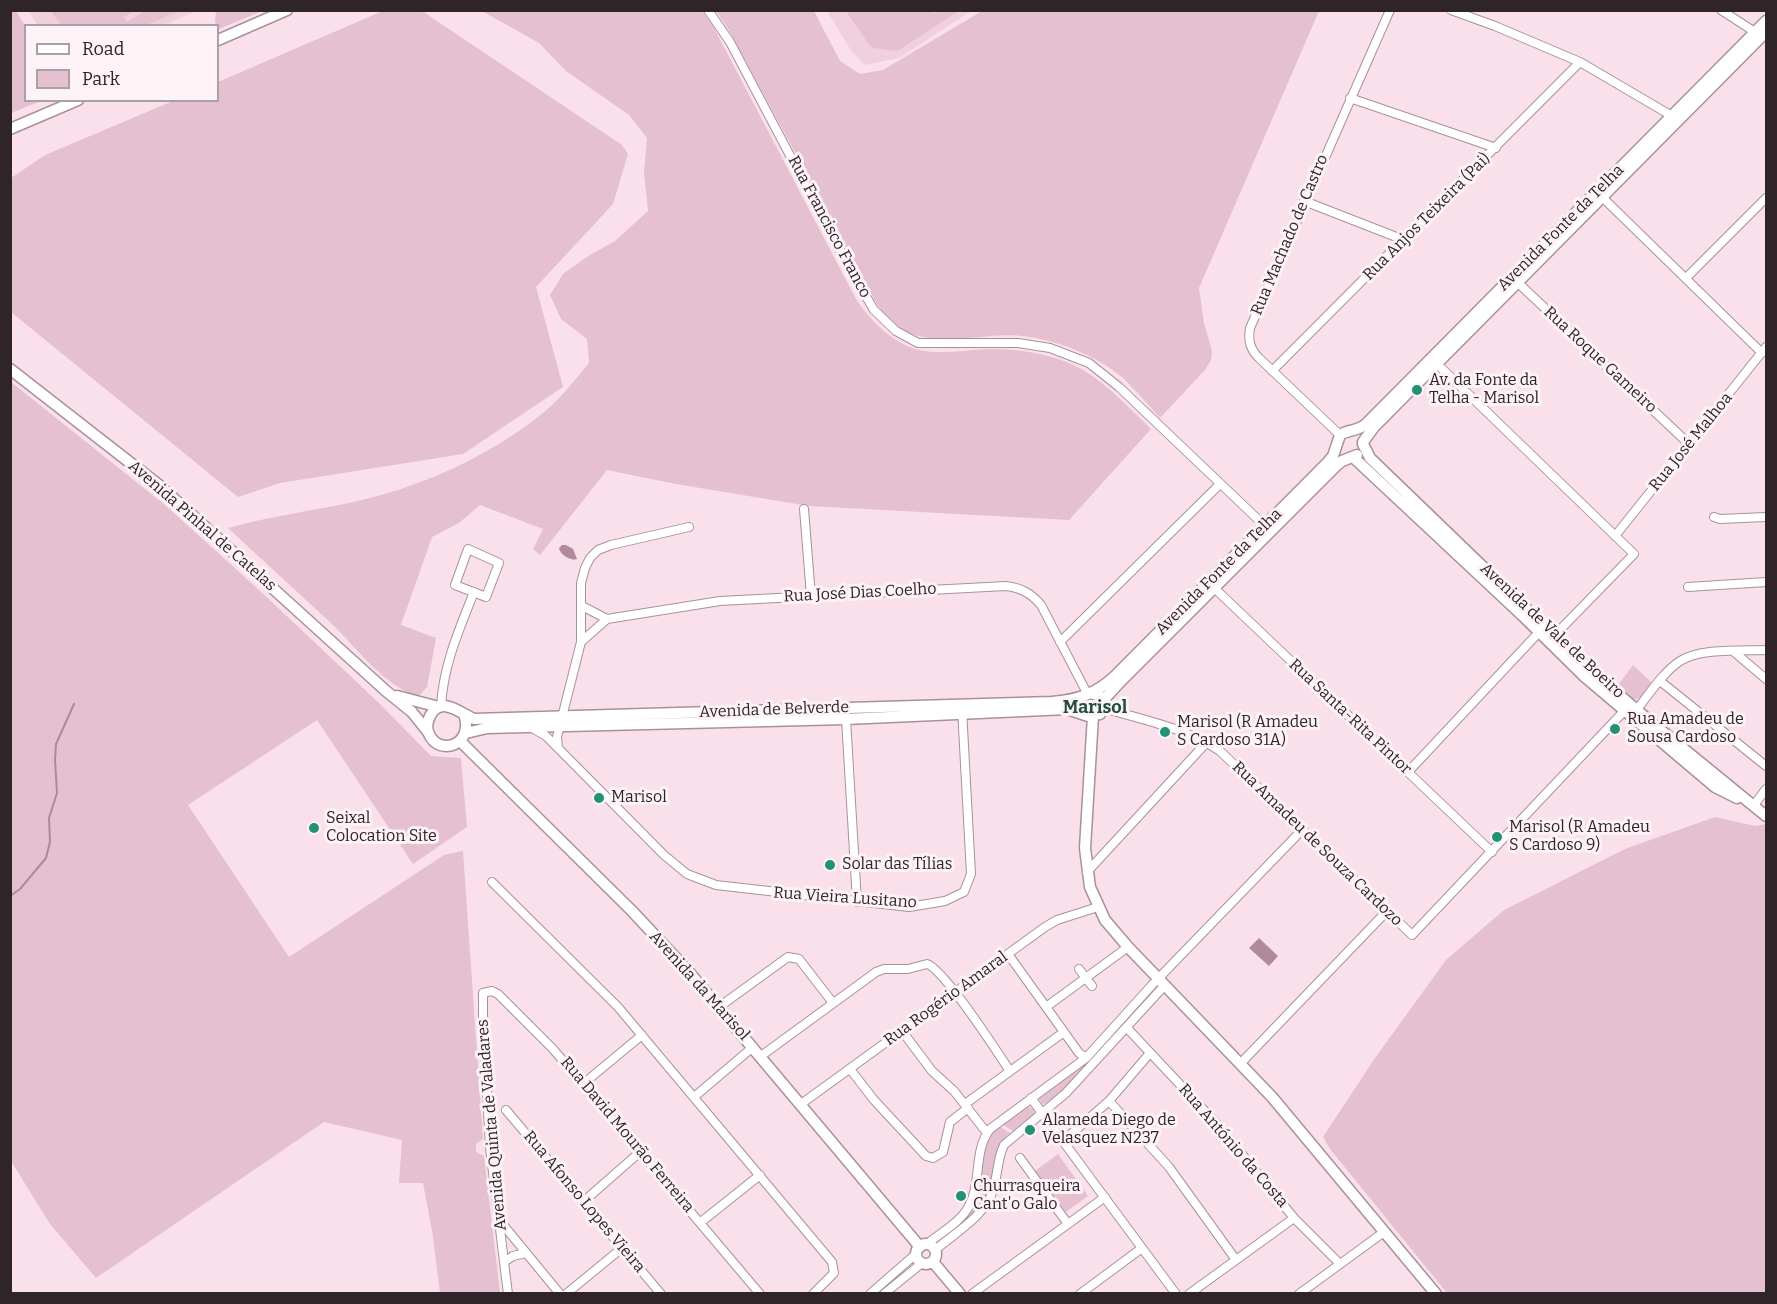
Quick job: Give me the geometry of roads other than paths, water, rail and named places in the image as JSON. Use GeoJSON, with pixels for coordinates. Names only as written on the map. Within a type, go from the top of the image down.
{"type":"FeatureCollection","features":[{"type":"Feature","properties":{"kind":"main road"},"geometry":{"type":"LineString","coordinates":[[219,40],[287,10]]}},
{"type":"Feature","properties":{"kind":"main road","name":"Avenida Fonte da Telha"},"geometry":{"type":"LineString","coordinates":[[1088,695],[1114,677],[1267,529],[1337,465],[1360,452],[1374,427],[1434,361],[1761,34],[1767,21]]}},
{"type":"Feature","properties":{"kind":"main road","name":"Avenida Fonte da Telha"},"geometry":{"type":"LineString","coordinates":[[1599,194],[1672,116],[1761,34]]}},
{"type":"Feature","properties":{"kind":"main road"},"geometry":{"type":"LineString","coordinates":[[10,129],[73,102]]}},
{"type":"Feature","properties":{"kind":"main road","name":"Avenida Fonte da Telha"},"geometry":{"type":"LineString","coordinates":[[1267,529],[1333,456],[1338,439],[1344,432],[1359,429],[1366,424],[1434,361]]}},
{"type":"Feature","properties":{"kind":"main road","name":"Avenida Pinhal de Catelas"},"geometry":{"type":"LineString","coordinates":[[10,369],[160,486],[412,712],[428,732]]}},
{"type":"Feature","properties":{"kind":"main road"},"geometry":{"type":"LineString","coordinates":[[1353,431],[1360,435],[1363,443]]}},
{"type":"Feature","properties":{"kind":"main road"},"geometry":{"type":"LineString","coordinates":[[1338,439],[1340,453],[1351,457]]}},
{"type":"Feature","properties":{"kind":"main road","name":"Avenida de Vale de Boeiro"},"geometry":{"type":"LineString","coordinates":[[1363,443],[1370,459],[1551,638],[1591,671],[1630,711],[1767,816]]}},
{"type":"Feature","properties":{"kind":"main road","name":"Avenida de Vale de Boeiro"},"geometry":{"type":"LineString","coordinates":[[1351,457],[1542,629]]}},
{"type":"Feature","properties":{"kind":"main road","name":"Avenida Fonte da Telha"},"geometry":{"type":"LineString","coordinates":[[1104,705],[1106,697],[1211,585]]}},
{"type":"Feature","properties":{"kind":"main road","name":"Avenida de Belverde"},"geometry":{"type":"LineString","coordinates":[[386,691],[402,698],[440,707],[454,707],[474,719],[561,721],[846,719],[1052,702],[1088,695]]}},
{"type":"Feature","properties":{"kind":"main road"},"geometry":{"type":"LineString","coordinates":[[1089,715],[1100,714],[1104,705],[1100,696],[1088,695],[1081,705],[1089,715],[1085,848],[1087,872],[1098,907],[1112,930],[1272,1097],[1436,1293]]}},
{"type":"Feature","properties":{"kind":"main road"},"geometry":{"type":"LineString","coordinates":[[428,732],[429,718],[440,707]]}},
{"type":"Feature","properties":{"kind":"main road","name":"Avenida de Belverde"},"geometry":{"type":"LineString","coordinates":[[428,732],[434,741],[444,746],[487,728],[531,727],[561,721],[962,709],[1067,709],[1089,715]]}},
{"type":"Feature","properties":{"kind":"main road"},"geometry":{"type":"LineString","coordinates":[[463,737],[467,723],[464,714]]}},
{"type":"Feature","properties":{"kind":"main road","name":"Avenida da Marisol"},"geometry":{"type":"LineString","coordinates":[[463,737],[632,911],[719,1007],[960,1293]]}},
{"type":"Feature","properties":{"kind":"street","name":"Rua Francisco Franco"},"geometry":{"type":"LineString","coordinates":[[708,10],[730,42],[874,310],[896,331],[918,343],[1018,343],[1050,348],[1089,363],[1119,387],[1267,529]]}},
{"type":"Feature","properties":{"kind":"street","name":"Rua Machado de Castro"},"geometry":{"type":"LineString","coordinates":[[1338,439],[1253,352],[1249,344],[1250,328],[1390,10]]}},
{"type":"Feature","properties":{"kind":"street"},"geometry":{"type":"LineString","coordinates":[[1451,10],[1580,62],[1672,116]]}},
{"type":"Feature","properties":{"kind":"street"},"geometry":{"type":"LineString","coordinates":[[1721,10],[1761,34]]}},
{"type":"Feature","properties":{"kind":"street","name":"Rua Anjos Teixeira (Pai)"},"geometry":{"type":"LineString","coordinates":[[1272,371],[1580,62]]}},
{"type":"Feature","properties":{"kind":"street"},"geometry":{"type":"LineString","coordinates":[[1350,99],[1496,148]]}},
{"type":"Feature","properties":{"kind":"street"},"geometry":{"type":"LineString","coordinates":[[1599,194],[1764,350]]}},
{"type":"Feature","properties":{"kind":"street"},"geometry":{"type":"LineString","coordinates":[[1686,278],[1767,198]]}},
{"type":"Feature","properties":{"kind":"street"},"geometry":{"type":"LineString","coordinates":[[1304,201],[1404,240]]}},
{"type":"Feature","properties":{"kind":"street","name":"Rua Roque Gameiro"},"geometry":{"type":"LineString","coordinates":[[1515,279],[1689,444]]}},
{"type":"Feature","properties":{"kind":"street","name":"Rua José Malhoa"},"geometry":{"type":"LineString","coordinates":[[1615,536],[1764,350]]}},
{"type":"Feature","properties":{"kind":"street"},"geometry":{"type":"LineString","coordinates":[[1434,361],[1634,554],[1551,638]]}},
{"type":"Feature","properties":{"kind":"street"},"geometry":{"type":"LineString","coordinates":[[1060,642],[1220,484]]}},
{"type":"Feature","properties":{"kind":"street"},"geometry":{"type":"LineString","coordinates":[[804,509],[811,596]]}},
{"type":"Feature","properties":{"kind":"street"},"geometry":{"type":"LineString","coordinates":[[1714,518],[1767,517]]}},
{"type":"Feature","properties":{"kind":"street"},"geometry":{"type":"LineString","coordinates":[[558,748],[557,737],[581,642],[581,583],[585,568],[598,550],[689,527]]}},
{"type":"Feature","properties":{"kind":"street"},"geometry":{"type":"LineString","coordinates":[[468,549],[499,562],[486,597],[474,592],[455,585],[468,549]]}},
{"type":"Feature","properties":{"kind":"street"},"geometry":{"type":"LineString","coordinates":[[1688,586],[1767,582]]}},
{"type":"Feature","properties":{"kind":"street","name":"Rua José Dias Coelho"},"geometry":{"type":"LineString","coordinates":[[607,620],[720,601],[1006,585],[1020,588],[1033,595],[1041,605],[1088,695]]}},
{"type":"Feature","properties":{"kind":"street","name":"Rua Santa-Rita Pintor"},"geometry":{"type":"LineString","coordinates":[[1211,585],[1492,852]]}},
{"type":"Feature","properties":{"kind":"street"},"geometry":{"type":"LineString","coordinates":[[440,707],[442,685],[450,654],[474,592]]}},
{"type":"Feature","properties":{"kind":"street"},"geometry":{"type":"LineString","coordinates":[[581,642],[607,620],[582,606]]}},
{"type":"Feature","properties":{"kind":"street"},"geometry":{"type":"LineString","coordinates":[[1408,772],[1542,629]]}},
{"type":"Feature","properties":{"kind":"street","name":"Rua Amadeu de Souza Cardozo"},"geometry":{"type":"LineString","coordinates":[[1104,705],[1184,732],[1207,742],[1220,751],[1412,935],[1675,664],[1688,657],[1733,651],[1767,650]]}},
{"type":"Feature","properties":{"kind":"street"},"geometry":{"type":"LineString","coordinates":[[1733,651],[1767,679]]}},
{"type":"Feature","properties":{"kind":"street"},"geometry":{"type":"LineString","coordinates":[[1660,681],[1767,766]]}},
{"type":"Feature","properties":{"kind":"street","name":"Rua Vieira Lusitano"},"geometry":{"type":"LineString","coordinates":[[531,727],[546,736],[664,855],[687,874],[716,885],[909,907],[945,902],[964,892],[971,874],[962,709]]}},
{"type":"Feature","properties":{"kind":"street"},"geometry":{"type":"LineString","coordinates":[[846,719],[857,902]]}},
{"type":"Feature","properties":{"kind":"street"},"geometry":{"type":"LineString","coordinates":[[1087,872],[1207,742]]}},
{"type":"Feature","properties":{"kind":"street"},"geometry":{"type":"LineString","coordinates":[[1754,805],[1767,789]]}},
{"type":"Feature","properties":{"kind":"street"},"geometry":{"type":"LineString","coordinates":[[870,1293],[926,1253],[985,1206],[993,1194],[1000,1152],[1004,1145],[1088,1071],[1127,1028],[1162,982],[1303,830]]}},
{"type":"Feature","properties":{"kind":"street"},"geometry":{"type":"LineString","coordinates":[[492,882],[603,990],[832,1262],[834,1270],[831,1277],[813,1293]]}},
{"type":"Feature","properties":{"kind":"street","name":"Rua Rogério Amaral"},"geometry":{"type":"LineString","coordinates":[[801,1104],[1051,923],[1098,907]]}},
{"type":"Feature","properties":{"kind":"street"},"geometry":{"type":"LineString","coordinates":[[1240,1064],[1387,911]]}},
{"type":"Feature","properties":{"kind":"street"},"geometry":{"type":"LineString","coordinates":[[1046,1007],[1128,947]]}},
{"type":"Feature","properties":{"kind":"street"},"geometry":{"type":"LineString","coordinates":[[1008,954],[1079,1053],[1086,1059]]}},
{"type":"Feature","properties":{"kind":"street"},"geometry":{"type":"LineString","coordinates":[[719,1007],[788,957],[799,959],[833,1003]]}},
{"type":"Feature","properties":{"kind":"street"},"geometry":{"type":"LineString","coordinates":[[761,1056],[880,970],[908,969],[927,964],[936,969],[1010,1071]]}},
{"type":"Feature","properties":{"kind":"street"},"geometry":{"type":"LineString","coordinates":[[1079,969],[1092,986]]}},
{"type":"Feature","properties":{"kind":"street"},"geometry":{"type":"LineString","coordinates":[[884,1293],[926,1253],[970,1205],[981,1146],[987,1133],[996,1124],[1086,1059],[1152,985],[1162,982]]}},
{"type":"Feature","properties":{"kind":"street","name":"Rua David Mourão Ferreira"},"geometry":{"type":"LineString","coordinates":[[483,993],[492,991],[498,994],[553,1049],[760,1293]]}},
{"type":"Feature","properties":{"kind":"street","name":"Avenida Quinta de Valadares"},"geometry":{"type":"LineString","coordinates":[[483,993],[490,1148],[508,1293]]}},
{"type":"Feature","properties":{"kind":"street","name":"Rua António da Costa"},"geometry":{"type":"LineString","coordinates":[[1127,1028],[1218,1125],[1294,1218],[1340,1264]]}},
{"type":"Feature","properties":{"kind":"street"},"geometry":{"type":"LineString","coordinates":[[902,1031],[932,1071],[966,1106],[987,1133]]}},
{"type":"Feature","properties":{"kind":"street"},"geometry":{"type":"LineString","coordinates":[[850,1069],[874,1100],[926,1156],[933,1158],[943,1152],[950,1122],[966,1106],[1064,1032]]}},
{"type":"Feature","properties":{"kind":"street"},"geometry":{"type":"LineString","coordinates":[[583,1084],[642,1035]]}},
{"type":"Feature","properties":{"kind":"street"},"geometry":{"type":"LineString","coordinates":[[693,1097],[753,1047]]}},
{"type":"Feature","properties":{"kind":"street"},"geometry":{"type":"LineString","coordinates":[[1063,1141],[1109,1101],[1150,1053]]}},
{"type":"Feature","properties":{"kind":"street"},"geometry":{"type":"LineString","coordinates":[[1031,1098],[1176,1293]]}},
{"type":"Feature","properties":{"kind":"street"},"geometry":{"type":"LineString","coordinates":[[1109,1101],[1169,1167],[1236,1260]]}},
{"type":"Feature","properties":{"kind":"street","name":"Rua Afonso Lopes Vieira"},"geometry":{"type":"LineString","coordinates":[[506,1110],[661,1293]]}},
{"type":"Feature","properties":{"kind":"street"},"geometry":{"type":"LineString","coordinates":[[583,1202],[640,1152]]}},
{"type":"Feature","properties":{"kind":"street"},"geometry":{"type":"LineString","coordinates":[[1020,1158],[1068,1224]]}},
{"type":"Feature","properties":{"kind":"street"},"geometry":{"type":"LineString","coordinates":[[701,1222],[760,1175]]}},
{"type":"Feature","properties":{"kind":"street"},"geometry":{"type":"LineString","coordinates":[[972,1293],[1105,1197]]}},
{"type":"Feature","properties":{"kind":"street"},"geometry":{"type":"LineString","coordinates":[[1189,1293],[1294,1218]]}},
{"type":"Feature","properties":{"kind":"street"},"geometry":{"type":"LineString","coordinates":[[499,1220],[560,1293]]}},
{"type":"Feature","properties":{"kind":"street"},"geometry":{"type":"LineString","coordinates":[[1299,1293],[1384,1232]]}},
{"type":"Feature","properties":{"kind":"street"},"geometry":{"type":"LineString","coordinates":[[567,1293],[622,1248]]}},
{"type":"Feature","properties":{"kind":"street"},"geometry":{"type":"LineString","coordinates":[[1080,1293],[1142,1248]]}},
{"type":"Feature","properties":{"kind":"street"},"geometry":{"type":"LineString","coordinates":[[504,1262],[516,1255],[526,1253]]}},
{"type":"Feature","properties":{"kind":"waterway"},"geometry":{"type":"LineString","coordinates":[[10,896],[20,889],[46,858],[50,842],[49,818],[57,793],[56,744],[74,704]]}},
{"type":"Feature","properties":{"kind":"place","name":"Av. da Fonte da Telha - Marisol"},"geometry":{"type":"Point","coordinates":[1417,390]}},
{"type":"Feature","properties":{"kind":"place","name":"Rua Amadeu de Sousa Cardoso"},"geometry":{"type":"Point","coordinates":[1615,729]}},
{"type":"Feature","properties":{"kind":"place","name":"Marisol (R Amadeu S Cardoso 31A)"},"geometry":{"type":"Point","coordinates":[1165,732]}},
{"type":"Feature","properties":{"kind":"place","name":"Marisol"},"geometry":{"type":"Point","coordinates":[599,798]}},
{"type":"Feature","properties":{"kind":"place","name":"Seixal Colocation Site"},"geometry":{"type":"Point","coordinates":[314,828]}},
{"type":"Feature","properties":{"kind":"place","name":"Marisol (R Amadeu S Cardoso 9)"},"geometry":{"type":"Point","coordinates":[1497,837]}},
{"type":"Feature","properties":{"kind":"place","name":"Solar das Tílias"},"geometry":{"type":"Point","coordinates":[830,865]}},
{"type":"Feature","properties":{"kind":"place","name":"Alameda Diego de Velasquez N237"},"geometry":{"type":"Point","coordinates":[1030,1130]}},
{"type":"Feature","properties":{"kind":"place","name":"Churrasqueira Cant'o Galo"},"geometry":{"type":"Point","coordinates":[961,1196]}},
{"type":"Feature","properties":{"kind":"district","name":"Marisol"},"geometry":{"type":"Point","coordinates":[1095,708]}}]}
